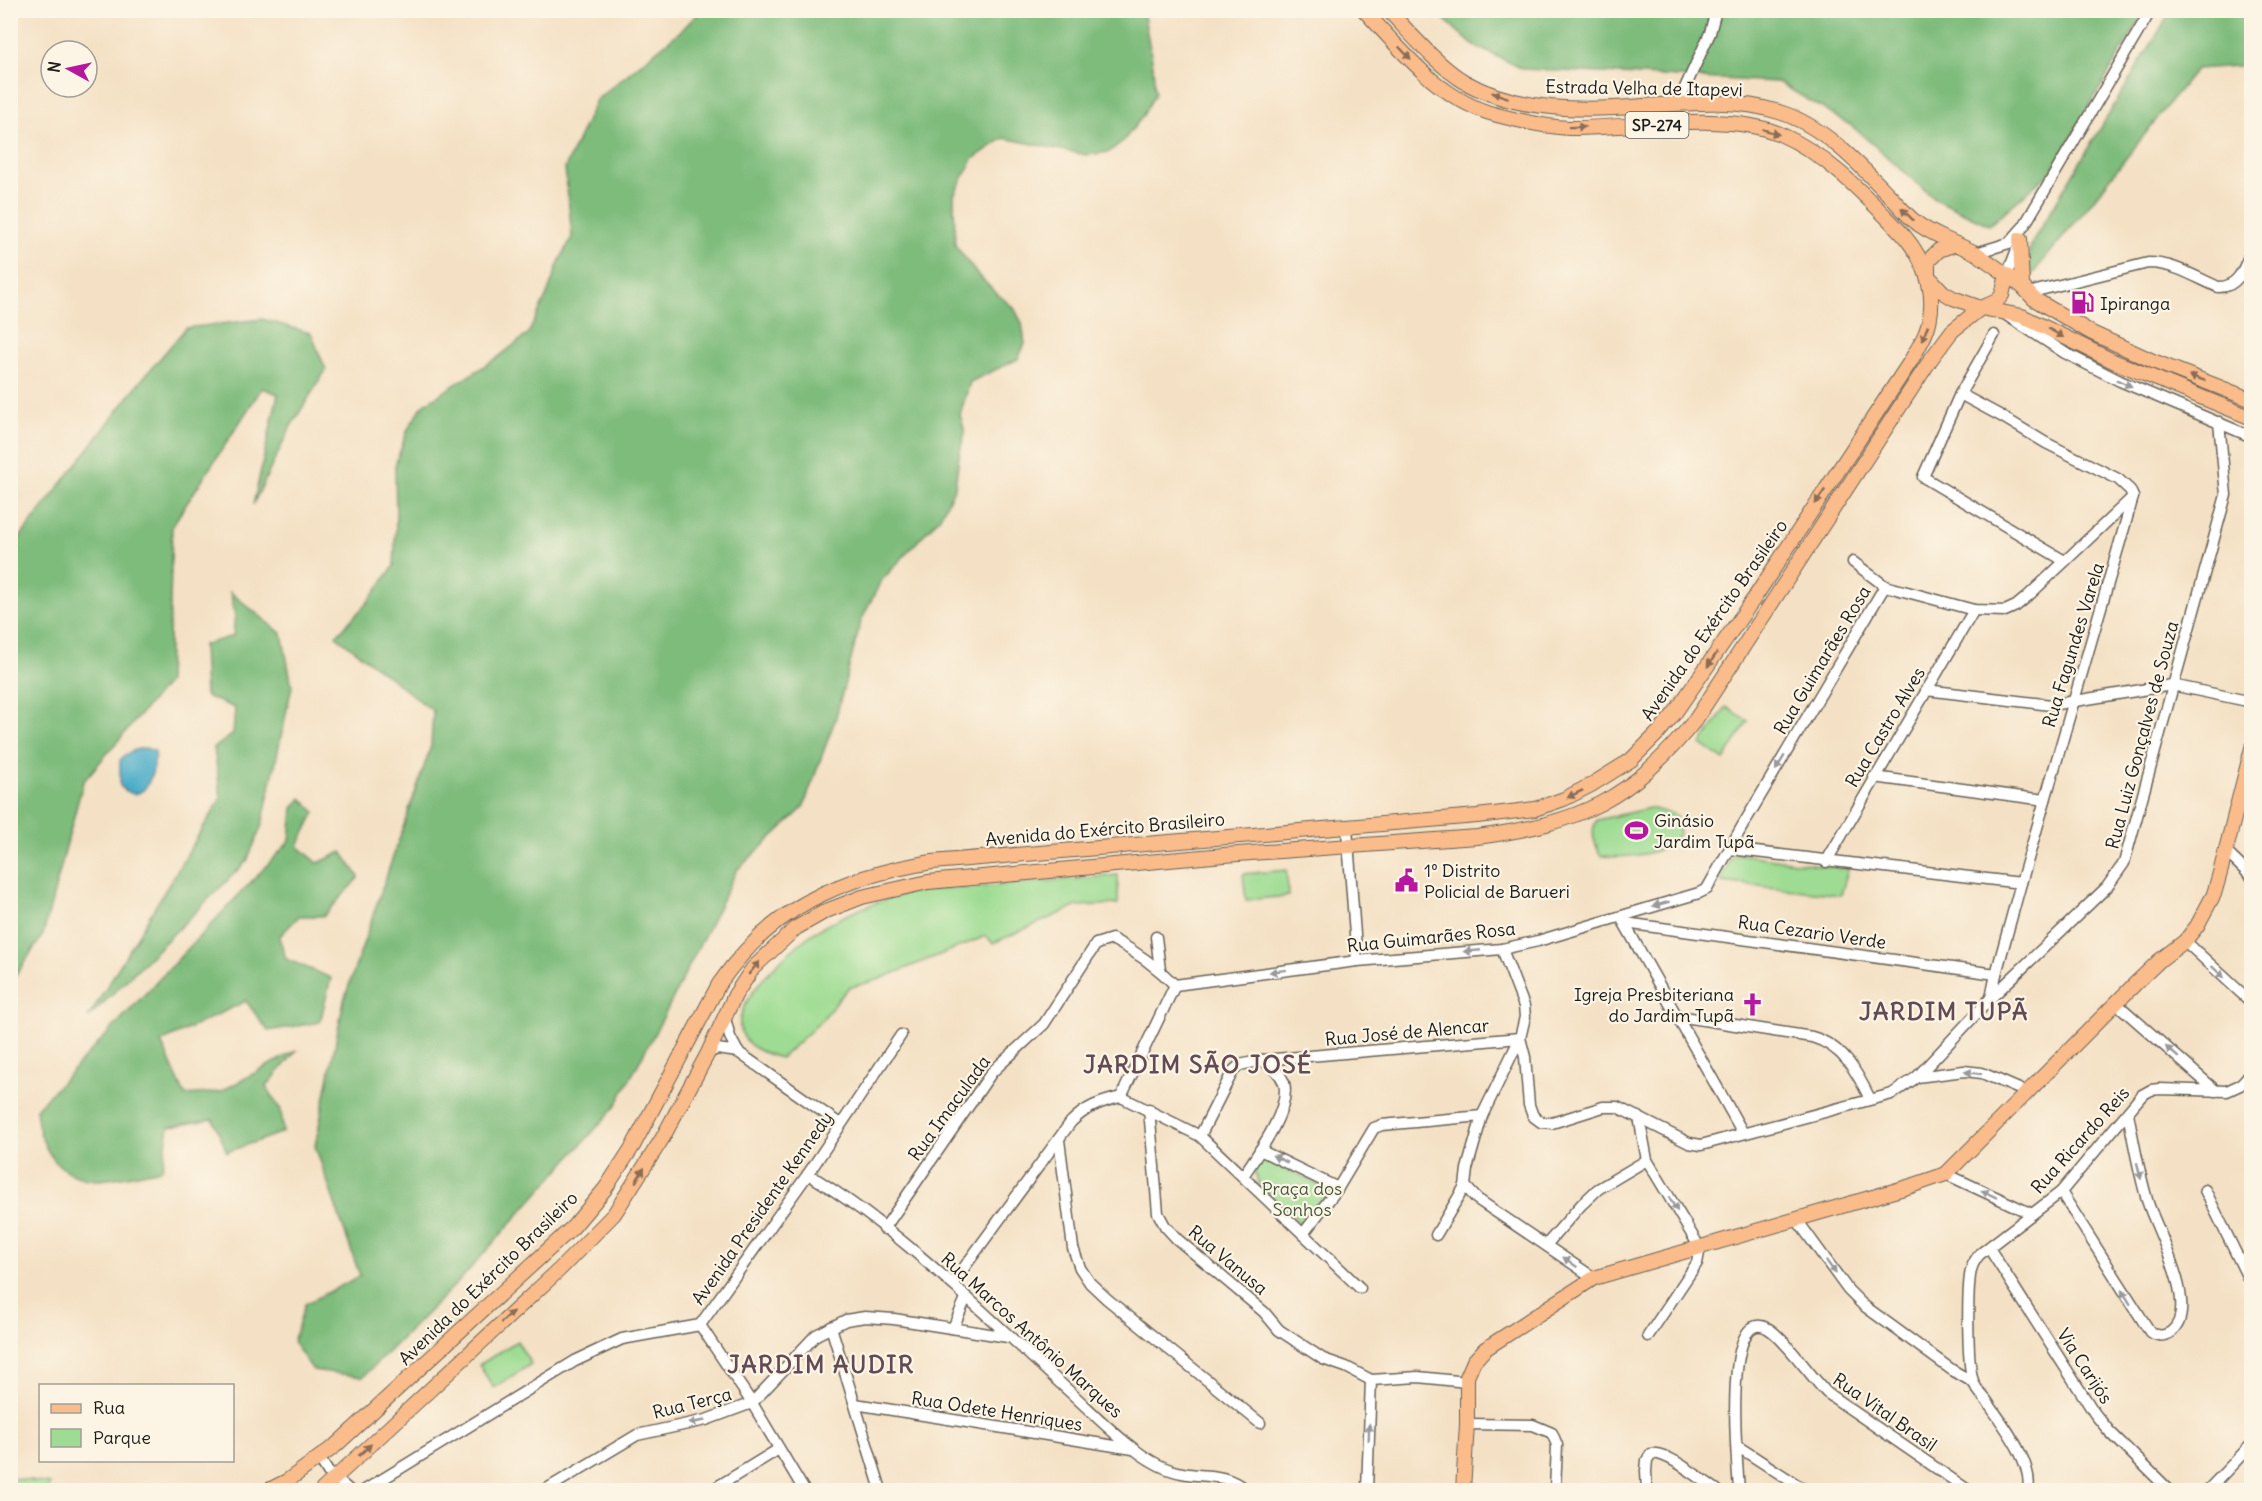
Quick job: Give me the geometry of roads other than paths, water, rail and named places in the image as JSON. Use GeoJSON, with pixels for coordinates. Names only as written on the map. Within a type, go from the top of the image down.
{"type":"FeatureCollection","features":[{"type":"Feature","properties":{"kind":"main road","name":"Estrada Velha de Itapevi"},"geometry":{"type":"LineString","coordinates":[[1364,10],[1436,83],[1466,105],[1497,115],[1567,128],[1726,122],[1755,126],[1786,137],[1818,156],[1868,198],[1904,235],[1928,276],[1943,292],[1981,308],[2028,319],[2113,361],[2252,418]]}},
{"type":"Feature","properties":{"kind":"main road","name":"Estrada Velha de Itapevi"},"geometry":{"type":"LineString","coordinates":[[1388,10],[1438,60],[1464,82],[1524,103],[1560,108],[1642,107],[1678,103],[1731,104],[1760,108],[1795,119],[1834,143],[1923,228],[1976,254],[2053,311],[2092,333],[2153,361],[2252,400]]}},
{"type":"Feature","properties":{"kind":"main road"},"geometry":{"type":"LineString","coordinates":[[2022,233],[2025,289]]}},
{"type":"Feature","properties":{"kind":"main road"},"geometry":{"type":"LineString","coordinates":[[1928,276],[1928,261],[1933,254],[1946,246],[1956,244]]}},
{"type":"Feature","properties":{"kind":"main road","name":"Avenida do Exército Brasileiro"},"geometry":{"type":"LineString","coordinates":[[269,1491],[320,1459],[573,1227],[605,1189],[633,1146],[728,971],[754,941],[811,898],[839,885],[897,868],[972,858],[1347,828],[1536,809],[1564,799],[1631,760],[1658,733],[1680,706],[1910,362],[1924,337],[1930,317],[1932,299],[1928,276]]}},
{"type":"Feature","properties":{"kind":"main road"},"geometry":{"type":"LineString","coordinates":[[1981,308],[1997,301],[2002,295],[2007,278]]}},
{"type":"Feature","properties":{"kind":"main road","name":"Avenida do Exército Brasileiro"},"geometry":{"type":"LineString","coordinates":[[322,1491],[560,1269],[614,1214],[662,1139],[708,1053],[735,995],[753,968],[796,928],[826,911],[896,888],[928,882],[1224,855],[1477,837],[1546,825],[1603,804],[1651,769],[1696,719],[1931,358],[1952,331],[1981,308]]}},
{"type":"Feature","properties":{"kind":"main road"},"geometry":{"type":"LineString","coordinates":[[1463,1491],[1467,1377],[1474,1361],[1485,1349],[1594,1278],[1797,1220],[1946,1174],[2160,960],[2185,941],[2197,926],[2214,894],[2252,748]]}},
{"type":"Feature","properties":{"kind":"main road"},"geometry":{"type":"LineString","coordinates":[[728,971],[735,995]]}},
{"type":"Feature","properties":{"kind":"street"},"geometry":{"type":"LineString","coordinates":[[1678,103],[1710,33],[1716,10]]}},
{"type":"Feature","properties":{"kind":"street"},"geometry":{"type":"LineString","coordinates":[[2007,278],[2022,233],[2151,10]]}},
{"type":"Feature","properties":{"kind":"street"},"geometry":{"type":"LineString","coordinates":[[1976,254],[2009,243],[2022,233]]}},
{"type":"Feature","properties":{"kind":"street"},"geometry":{"type":"LineString","coordinates":[[2025,289],[2148,263],[2163,263],[2176,267],[2217,287],[2224,287],[2232,284],[2238,277],[2252,249]]}},
{"type":"Feature","properties":{"kind":"street"},"geometry":{"type":"LineString","coordinates":[[2001,313],[2065,353],[2121,381],[2252,437]]}},
{"type":"Feature","properties":{"kind":"street"},"geometry":{"type":"LineString","coordinates":[[1994,335],[1960,394],[1923,477],[2063,560]]}},
{"type":"Feature","properties":{"kind":"street"},"geometry":{"type":"LineString","coordinates":[[1853,562],[1885,586],[1974,610],[2005,611],[2016,606],[2133,496],[2118,479],[2046,443],[1960,394]]}},
{"type":"Feature","properties":{"kind":"street","name":"Rua Luiz Gonçalves de Souza"},"geometry":{"type":"LineString","coordinates":[[1503,949],[1524,1006],[1525,1017],[1520,1038],[1525,1057],[1529,1105],[1533,1116],[1541,1122],[1552,1123],[1603,1107],[1617,1107],[1689,1143],[1701,1145],[1893,1094],[1917,1077],[1991,998],[2107,887],[2118,873],[2128,851],[2226,495],[2219,422]]}},
{"type":"Feature","properties":{"kind":"street","name":"Rua Fagundes Varela"},"geometry":{"type":"LineString","coordinates":[[1991,998],[2021,883],[2133,496]]}},
{"type":"Feature","properties":{"kind":"street","name":"Rua Guimarães Rosa"},"geometry":{"type":"LineString","coordinates":[[1175,985],[1357,961],[1503,949],[1622,919],[1699,894],[1707,889],[1885,586]]}},
{"type":"Feature","properties":{"kind":"street","name":"Rua Castro Alves"},"geometry":{"type":"LineString","coordinates":[[1826,862],[1974,610]]}},
{"type":"Feature","properties":{"kind":"street"},"geometry":{"type":"LineString","coordinates":[[1926,690],[2041,705],[2073,702],[2172,685],[2252,702]]}},
{"type":"Feature","properties":{"kind":"street"},"geometry":{"type":"LineString","coordinates":[[1874,777],[2045,800]]}},
{"type":"Feature","properties":{"kind":"street"},"geometry":{"type":"LineString","coordinates":[[1347,828],[1357,961]]}},
{"type":"Feature","properties":{"kind":"street"},"geometry":{"type":"LineString","coordinates":[[1730,849],[2021,883]]}},
{"type":"Feature","properties":{"kind":"street"},"geometry":{"type":"LineString","coordinates":[[2226,852],[2252,877]]}},
{"type":"Feature","properties":{"kind":"street"},"geometry":{"type":"LineString","coordinates":[[1622,919],[1743,1133]]}},
{"type":"Feature","properties":{"kind":"street","name":"Rua Cezario Verde"},"geometry":{"type":"LineString","coordinates":[[1622,919],[1996,974]]}},
{"type":"Feature","properties":{"kind":"street"},"geometry":{"type":"LineString","coordinates":[[1156,937],[1160,970]]}},
{"type":"Feature","properties":{"kind":"street","name":"Rua Imaculada"},"geometry":{"type":"LineString","coordinates":[[884,1229],[992,1072],[1044,1024],[1096,944],[1112,939],[1160,970],[1175,985]]}},
{"type":"Feature","properties":{"kind":"street"},"geometry":{"type":"LineString","coordinates":[[2185,941],[2252,1003]]}},
{"type":"Feature","properties":{"kind":"street"},"geometry":{"type":"LineString","coordinates":[[1121,1097],[1175,985]]}},
{"type":"Feature","properties":{"kind":"street"},"geometry":{"type":"LineString","coordinates":[[2116,1003],[2216,1091]]}},
{"type":"Feature","properties":{"kind":"street"},"geometry":{"type":"LineString","coordinates":[[1678,1016],[1812,1037],[1827,1042],[1850,1064],[1870,1099]]}},
{"type":"Feature","properties":{"kind":"street"},"geometry":{"type":"LineString","coordinates":[[725,1018],[730,1037],[738,1052],[840,1124]]}},
{"type":"Feature","properties":{"kind":"street","name":"Avenida Presidente Kennedy"},"geometry":{"type":"LineString","coordinates":[[365,1491],[575,1361],[622,1339],[700,1325],[808,1174],[901,1035]]}},
{"type":"Feature","properties":{"kind":"street"},"geometry":{"type":"LineString","coordinates":[[1436,1235],[1465,1186],[1467,1169],[1482,1116],[1520,1038]]}},
{"type":"Feature","properties":{"kind":"street","name":"Rua José de Alencar"},"geometry":{"type":"LineString","coordinates":[[1200,1136],[1233,1071],[1240,1065],[1262,1060],[1520,1038]]}},
{"type":"Feature","properties":{"kind":"street"},"geometry":{"type":"LineString","coordinates":[[708,1053],[717,1049],[738,1052]]}},
{"type":"Feature","properties":{"kind":"street"},"geometry":{"type":"LineString","coordinates":[[1243,1176],[1274,1126],[1285,1096],[1284,1083],[1278,1072],[1262,1060]]}},
{"type":"Feature","properties":{"kind":"street"},"geometry":{"type":"LineString","coordinates":[[1917,1077],[1964,1071],[1982,1073],[2026,1092]]}},
{"type":"Feature","properties":{"kind":"street","name":"Rua Ricardo Reis"},"geometry":{"type":"LineString","coordinates":[[2028,1491],[2030,1483],[2022,1458],[1973,1382],[1969,1362],[1970,1272],[1974,1262],[2061,1192],[2142,1095],[2151,1090],[2234,1089],[2252,1072]]}},
{"type":"Feature","properties":{"kind":"street"},"geometry":{"type":"LineString","coordinates":[[952,1284],[1071,1122],[1083,1110],[1095,1103],[1121,1097],[1200,1136],[1360,1288]]}},
{"type":"Feature","properties":{"kind":"street","name":"Rua Vanusa"},"geometry":{"type":"LineString","coordinates":[[1149,1109],[1158,1213],[1165,1226],[1177,1239],[1264,1312],[1279,1330],[1323,1359],[1346,1367],[1371,1380]]}},
{"type":"Feature","properties":{"kind":"street"},"geometry":{"type":"LineString","coordinates":[[2061,1192],[2143,1324],[2157,1336],[2165,1336],[2176,1328],[2181,1318],[2182,1305],[2165,1244],[2149,1205],[2138,1167],[2128,1113]]}},
{"type":"Feature","properties":{"kind":"street"},"geometry":{"type":"LineString","coordinates":[[1303,1234],[1338,1188],[1374,1128],[1382,1125],[1482,1116]]}},
{"type":"Feature","properties":{"kind":"street"},"geometry":{"type":"LineString","coordinates":[[1639,1117],[1647,1160],[1700,1248],[1697,1263],[1648,1336]]}},
{"type":"Feature","properties":{"kind":"street"},"geometry":{"type":"LineString","coordinates":[[1059,1140],[1071,1230],[1080,1268],[1090,1283],[1260,1423]]}},
{"type":"Feature","properties":{"kind":"street"},"geometry":{"type":"LineString","coordinates":[[1260,1150],[1338,1188]]}},
{"type":"Feature","properties":{"kind":"street"},"geometry":{"type":"LineString","coordinates":[[1546,1245],[1581,1205],[1598,1190],[1647,1160]]}},
{"type":"Feature","properties":{"kind":"street","name":"Rua Marcos Antônio Marques"},"geometry":{"type":"LineString","coordinates":[[808,1174],[841,1194],[952,1284],[1134,1449],[1170,1470],[1222,1477],[1235,1481],[1246,1491]]}},
{"type":"Feature","properties":{"kind":"street"},"geometry":{"type":"LineString","coordinates":[[1946,1174],[2032,1214]]}},
{"type":"Feature","properties":{"kind":"street"},"geometry":{"type":"LineString","coordinates":[[1465,1186],[1477,1199],[1594,1278]]}},
{"type":"Feature","properties":{"kind":"street"},"geometry":{"type":"LineString","coordinates":[[2205,1190],[2252,1286]]}},
{"type":"Feature","properties":{"kind":"street"},"geometry":{"type":"LineString","coordinates":[[1797,1220],[1843,1283],[1863,1305],[1952,1370],[1973,1382]]}},
{"type":"Feature","properties":{"kind":"street","name":"Via Carijós"},"geometry":{"type":"LineString","coordinates":[[1989,1248],[2095,1414],[2169,1491]]}},
{"type":"Feature","properties":{"kind":"street"},"geometry":{"type":"LineString","coordinates":[[953,1328],[966,1298]]}},
{"type":"Feature","properties":{"kind":"street","name":"Rua Terça"},"geometry":{"type":"LineString","coordinates":[[544,1491],[637,1435],[706,1420],[752,1403],[816,1335],[846,1320],[865,1317],[1009,1337]]}},
{"type":"Feature","properties":{"kind":"street"},"geometry":{"type":"LineString","coordinates":[[700,1325],[752,1403],[804,1491]]}},
{"type":"Feature","properties":{"kind":"street"},"geometry":{"type":"LineString","coordinates":[[831,1327],[881,1491]]}},
{"type":"Feature","properties":{"kind":"street","name":"Rua Vital Brasil"},"geometry":{"type":"LineString","coordinates":[[1737,1446],[1735,1394],[1737,1363],[1748,1333],[1755,1328],[1766,1327],[1775,1333],[1827,1393],[1968,1491]]}},
{"type":"Feature","properties":{"kind":"street"},"geometry":{"type":"LineString","coordinates":[[1367,1491],[1371,1380],[1418,1377],[1467,1382]]}},
{"type":"Feature","properties":{"kind":"street","name":"Rua Odete Henriques"},"geometry":{"type":"LineString","coordinates":[[855,1404],[1134,1449]]}},
{"type":"Feature","properties":{"kind":"street"},"geometry":{"type":"LineString","coordinates":[[1467,1424],[1533,1425],[1552,1433],[1557,1445],[1555,1491]]}},
{"type":"Feature","properties":{"kind":"street"},"geometry":{"type":"LineString","coordinates":[[2208,1491],[2252,1444]]}},
{"type":"Feature","properties":{"kind":"street"},"geometry":{"type":"LineString","coordinates":[[1737,1446],[1739,1491]]}},
{"type":"Feature","properties":{"kind":"street"},"geometry":{"type":"LineString","coordinates":[[1737,1446],[1805,1491]]}},
{"type":"Feature","properties":{"kind":"street"},"geometry":{"type":"LineString","coordinates":[[712,1491],[779,1449]]}},
{"type":"Feature","properties":{"kind":"street"},"geometry":{"type":"LineString","coordinates":[[1647,1491],[1647,1460],[1651,1454],[1657,1452],[1717,1491]]}},
{"type":"Feature","properties":{"kind":"street"},"geometry":{"type":"LineString","coordinates":[[320,1459],[323,1467],[349,1491]]}},
{"type":"Feature","properties":{"kind":"water"},"geometry":{"type":"Polygon","coordinates":[[[145,748],[155,751],[155,759],[147,785],[136,794],[120,786],[120,760],[131,751],[145,748]]]}},
{"type":"Feature","properties":{"kind":"place","name":"Ipiranga"},"geometry":{"type":"Point","coordinates":[2082,303]}},
{"type":"Feature","properties":{"kind":"place","name":"Ginásio Jardim Tupã"},"geometry":{"type":"Point","coordinates":[1636,830]}},
{"type":"Feature","properties":{"kind":"place","name":"1º Distrito Policial de Barueri"},"geometry":{"type":"Point","coordinates":[1406,880]}},
{"type":"Feature","properties":{"kind":"place","name":"Igreja Presbiteriana do Jardim Tupã"},"geometry":{"type":"Point","coordinates":[1752,1004]}},
{"type":"Feature","properties":{"kind":"district","name":"JARDIM TUPÃ"},"geometry":{"type":"Point","coordinates":[1944,1011]}},
{"type":"Feature","properties":{"kind":"district","name":"JARDIM SÃO JOSÉ"},"geometry":{"type":"Point","coordinates":[1198,1064]}},
{"type":"Feature","properties":{"kind":"district","name":"JARDIM AUDIR"},"geometry":{"type":"Point","coordinates":[821,1364]}},
{"type":"Feature","properties":{"kind":"park label","name":"Praça dos Sonhos"},"geometry":{"type":"Point","coordinates":[1302,1198]}}]}
